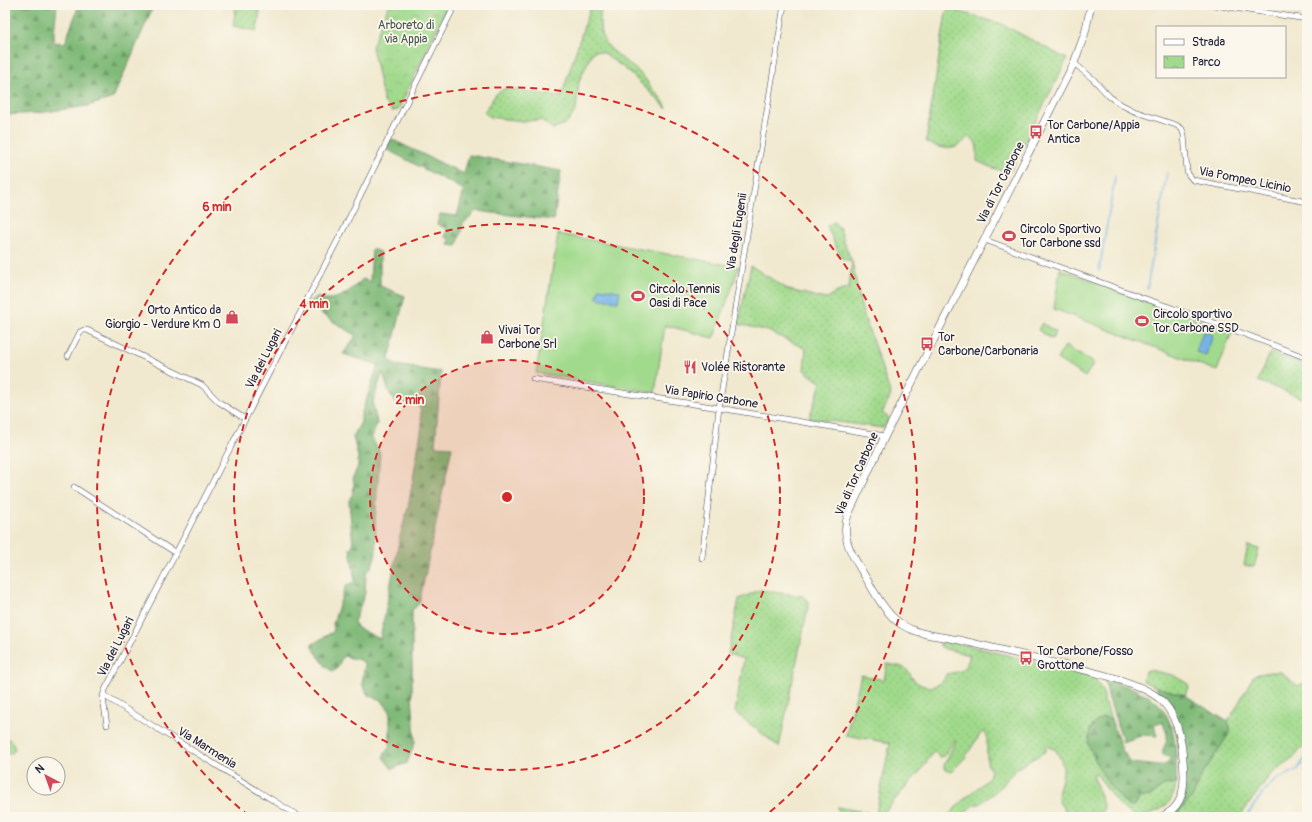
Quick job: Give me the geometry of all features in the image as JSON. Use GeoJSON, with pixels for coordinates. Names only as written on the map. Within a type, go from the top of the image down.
{"type":"FeatureCollection","features":[{"type":"Feature","properties":{"kind":"main road","name":"Via di Tor Carbone"},"geometry":{"type":"LineString","coordinates":[[1091,5],[1085,33],[1074,63],[886,436],[848,515],[845,532],[848,546],[854,559],[888,611],[898,622],[912,629],[1107,676],[1138,687],[1159,698],[1165,703],[1178,730],[1182,752],[1184,782],[1183,793],[1178,803],[1170,812],[1160,817]]}},
{"type":"Feature","properties":{"kind":"street","name":"Via dei Lugari"},"geometry":{"type":"LineString","coordinates":[[107,724],[103,695],[343,230],[455,5]]}},
{"type":"Feature","properties":{"kind":"street","name":"Via degli Eugenii"},"geometry":{"type":"LineString","coordinates":[[702,558],[719,408],[784,5]]}},
{"type":"Feature","properties":{"kind":"street"},"geometry":{"type":"LineString","coordinates":[[1214,5],[1307,19]]}},
{"type":"Feature","properties":{"kind":"street","name":"Via Pompeo Licinio"},"geometry":{"type":"LineString","coordinates":[[1074,63],[1093,79],[1110,97],[1122,105],[1134,111],[1176,125],[1182,129],[1184,135],[1187,170],[1188,174],[1193,180],[1307,202]]}},
{"type":"Feature","properties":{"kind":"street"},"geometry":{"type":"LineString","coordinates":[[985,240],[1218,324],[1307,358]]}},
{"type":"Feature","properties":{"kind":"street"},"geometry":{"type":"LineString","coordinates":[[68,356],[81,331],[87,330],[202,385],[219,402],[245,419]]}},
{"type":"Feature","properties":{"kind":"street","name":"Via Papirio Carbone"},"geometry":{"type":"LineString","coordinates":[[533,379],[886,436]]}},
{"type":"Feature","properties":{"kind":"street"},"geometry":{"type":"LineString","coordinates":[[74,487],[176,553]]}},
{"type":"Feature","properties":{"kind":"street","name":"Via Marmenia"},"geometry":{"type":"LineString","coordinates":[[103,695],[300,817]]}},
{"type":"Feature","properties":{"kind":"green space"},"geometry":{"type":"Polygon","coordinates":[[[5,5],[57,5],[53,42],[65,43],[79,5],[154,5],[113,98],[88,106],[38,113],[5,115],[5,5]]]}},
{"type":"Feature","properties":{"kind":"green space"},"geometry":{"type":"Polygon","coordinates":[[[236,5],[261,5],[257,31],[233,26],[236,5]]]}},
{"type":"Feature","properties":{"kind":"green space","name":"Arboreto di via Appia"},"geometry":{"type":"Polygon","coordinates":[[[389,5],[448,5],[398,110],[392,111],[384,102],[372,47],[389,5]]]}},
{"type":"Feature","properties":{"kind":"green space"},"geometry":{"type":"Polygon","coordinates":[[[591,5],[602,5],[600,19],[601,30],[608,46],[646,79],[652,89],[663,101],[667,109],[628,71],[604,53],[596,51],[592,53],[579,81],[576,110],[567,123],[553,129],[541,120],[522,121],[489,117],[484,112],[496,94],[505,88],[561,97],[591,5]]]}},
{"type":"Feature","properties":{"kind":"green space"},"geometry":{"type":"Polygon","coordinates":[[[950,9],[1002,24],[1067,59],[1011,170],[989,167],[977,161],[976,143],[972,138],[968,137],[959,145],[950,148],[937,147],[926,141],[946,12],[950,9]]]}},
{"type":"Feature","properties":{"kind":"green space"},"geometry":{"type":"Polygon","coordinates":[[[391,139],[464,174],[469,155],[561,171],[554,220],[476,211],[463,224],[457,246],[448,245],[450,239],[445,237],[447,229],[437,224],[440,214],[457,216],[464,190],[386,149],[391,139]]]}},
{"type":"Feature","properties":{"kind":"green space"},"geometry":{"type":"Polygon","coordinates":[[[834,222],[840,228],[852,262],[842,258],[837,249],[827,226],[834,222]]]}},
{"type":"Feature","properties":{"kind":"green space","name":"Circolo Tennis Oasi di Pace"},"geometry":{"type":"Polygon","coordinates":[[[558,234],[739,267],[714,338],[665,325],[655,393],[536,373],[558,234]]]}},
{"type":"Feature","properties":{"kind":"green space"},"geometry":{"type":"Polygon","coordinates":[[[372,249],[380,252],[380,286],[405,296],[389,359],[395,365],[441,372],[435,446],[452,447],[419,604],[412,610],[412,694],[415,742],[407,763],[392,769],[383,757],[390,746],[390,711],[381,700],[368,695],[362,684],[365,664],[360,660],[343,656],[336,670],[332,671],[326,667],[311,645],[334,631],[333,623],[346,585],[355,580],[350,549],[353,545],[349,501],[353,493],[353,478],[358,466],[358,457],[353,437],[361,422],[361,415],[378,365],[343,354],[356,336],[320,313],[323,308],[319,304],[311,305],[309,302],[316,297],[330,299],[342,296],[363,279],[370,282],[372,249]],[[383,372],[374,397],[373,406],[377,423],[372,438],[380,453],[375,521],[376,553],[372,566],[366,573],[365,593],[354,622],[358,628],[380,639],[400,536],[408,508],[422,426],[420,408],[413,403],[396,402],[387,386],[383,372]]]}},
{"type":"Feature","properties":{"kind":"green space"},"geometry":{"type":"Polygon","coordinates":[[[852,262],[862,310],[891,395],[882,413],[889,418],[883,428],[809,418],[821,383],[804,370],[806,349],[768,331],[738,324],[751,266],[789,290],[826,299],[837,292],[849,288],[852,262]]]}},
{"type":"Feature","properties":{"kind":"green space","name":"Circolo sportivo Tor Carbone SSD"},"geometry":{"type":"Polygon","coordinates":[[[1060,269],[1232,332],[1217,371],[1054,309],[1060,269]]]}},
{"type":"Feature","properties":{"kind":"green space"},"geometry":{"type":"Polygon","coordinates":[[[1042,323],[1056,332],[1052,339],[1038,330],[1042,323]]]}},
{"type":"Feature","properties":{"kind":"green space"},"geometry":{"type":"Polygon","coordinates":[[[1065,346],[1094,363],[1085,377],[1057,359],[1065,346]]]}},
{"type":"Feature","properties":{"kind":"green space"},"geometry":{"type":"Polygon","coordinates":[[[1270,353],[1307,365],[1307,400],[1258,381],[1270,353]]]}},
{"type":"Feature","properties":{"kind":"green space"},"geometry":{"type":"Polygon","coordinates":[[[1248,546],[1259,549],[1254,567],[1244,565],[1248,546]]]}},
{"type":"Feature","properties":{"kind":"green space"},"geometry":{"type":"Polygon","coordinates":[[[760,590],[802,596],[809,602],[779,747],[735,712],[744,659],[728,654],[739,599],[760,590]]]}},
{"type":"Feature","properties":{"kind":"green space"},"geometry":{"type":"Polygon","coordinates":[[[941,639],[1093,676],[1103,692],[1104,703],[1106,704],[1111,719],[1099,720],[1090,729],[1139,798],[1150,796],[1165,785],[1176,783],[1171,799],[1163,808],[1155,812],[1143,816],[1134,815],[1128,812],[1115,800],[1096,773],[1093,774],[1104,808],[1098,817],[1057,817],[1063,813],[1065,809],[1061,805],[1058,796],[1063,776],[1063,766],[1056,750],[1046,746],[1046,751],[1017,768],[1002,786],[980,804],[973,805],[960,817],[947,817],[963,800],[988,779],[991,771],[987,763],[987,736],[984,732],[981,733],[964,759],[951,772],[946,770],[944,765],[956,741],[955,740],[944,756],[939,757],[934,751],[921,770],[880,817],[840,817],[837,807],[876,814],[890,743],[846,735],[861,675],[884,680],[887,664],[900,666],[906,669],[913,679],[921,685],[928,687],[936,685],[944,680],[946,674],[960,671],[965,668],[970,655],[945,649],[940,646],[941,639]]]}},
{"type":"Feature","properties":{"kind":"green space"},"geometry":{"type":"Polygon","coordinates":[[[1149,670],[1173,675],[1188,684],[1189,688],[1185,695],[1156,687],[1143,681],[1145,671],[1149,670]]]}},
{"type":"Feature","properties":{"kind":"green space"},"geometry":{"type":"Polygon","coordinates":[[[1270,672],[1281,672],[1298,686],[1307,681],[1307,741],[1296,755],[1270,775],[1238,817],[1178,817],[1179,812],[1193,796],[1200,778],[1230,732],[1228,722],[1254,675],[1270,672]]]}},
{"type":"Feature","properties":{"kind":"green space"},"geometry":{"type":"Polygon","coordinates":[[[1110,680],[1141,692],[1156,701],[1169,721],[1175,745],[1176,783],[1165,785],[1150,796],[1139,798],[1136,805],[1129,807],[1109,785],[1098,766],[1088,744],[1090,729],[1103,717],[1111,719],[1122,750],[1131,763],[1159,766],[1167,764],[1171,758],[1163,755],[1167,737],[1163,722],[1154,725],[1157,736],[1143,735],[1123,742],[1109,699],[1105,681],[1110,680]]]}},
{"type":"Feature","properties":{"kind":"green space"},"geometry":{"type":"Polygon","coordinates":[[[1156,687],[1185,695],[1228,722],[1230,727],[1230,732],[1200,778],[1193,796],[1179,812],[1178,817],[1166,817],[1172,813],[1186,783],[1171,706],[1157,692],[1156,687]]]}},
{"type":"Feature","properties":{"kind":"green space"},"geometry":{"type":"Polygon","coordinates":[[[9,739],[13,743],[15,750],[12,753],[7,754],[5,752],[5,740],[9,739]]]}},
{"type":"Feature","properties":{"kind":"water"},"geometry":{"type":"Polygon","coordinates":[[[599,288],[620,291],[618,302],[597,298],[599,288]]]}},
{"type":"Feature","properties":{"kind":"water"},"geometry":{"type":"Polygon","coordinates":[[[1203,332],[1213,335],[1206,355],[1196,352],[1203,332]]]}},
{"type":"Feature","properties":{"kind":"waterway"},"geometry":{"type":"LineString","coordinates":[[1147,288],[1167,173]]}},
{"type":"Feature","properties":{"kind":"waterway"},"geometry":{"type":"LineString","coordinates":[[1099,271],[1115,177]]}},
{"type":"Feature","properties":{"kind":"waterway"},"geometry":{"type":"LineString","coordinates":[[1246,817],[1264,791],[1277,779],[1297,770],[1307,756]]}},
{"type":"Feature","properties":{"kind":"place","name":"Tor Carbone/Appia Antica"},"geometry":{"type":"Point","coordinates":[1036,132]}},
{"type":"Feature","properties":{"kind":"place","name":"Circolo Sportivo Tor Carbone ssd"},"geometry":{"type":"Point","coordinates":[1009,236]}},
{"type":"Feature","properties":{"kind":"place","name":"Circolo Tennis Oasi di Pace"},"geometry":{"type":"Point","coordinates":[638,296]}},
{"type":"Feature","properties":{"kind":"place","name":"Orto Antico da Giorgio - Verdure Km 0"},"geometry":{"type":"Point","coordinates":[232,317]}},
{"type":"Feature","properties":{"kind":"place","name":"Circolo sportivo Tor Carbone SSD"},"geometry":{"type":"Point","coordinates":[1142,321]}},
{"type":"Feature","properties":{"kind":"place","name":"Vivai Tor Carbone Srl"},"geometry":{"type":"Point","coordinates":[487,337]}},
{"type":"Feature","properties":{"kind":"place","name":"Tor Carbone/Carbonaria"},"geometry":{"type":"Point","coordinates":[927,344]}},
{"type":"Feature","properties":{"kind":"place","name":"Volée Ristorante"},"geometry":{"type":"Point","coordinates":[690,367]}},
{"type":"Feature","properties":{"kind":"place","name":"Tor Carbone/Fosso Grottone"},"geometry":{"type":"Point","coordinates":[1026,658]}}]}
